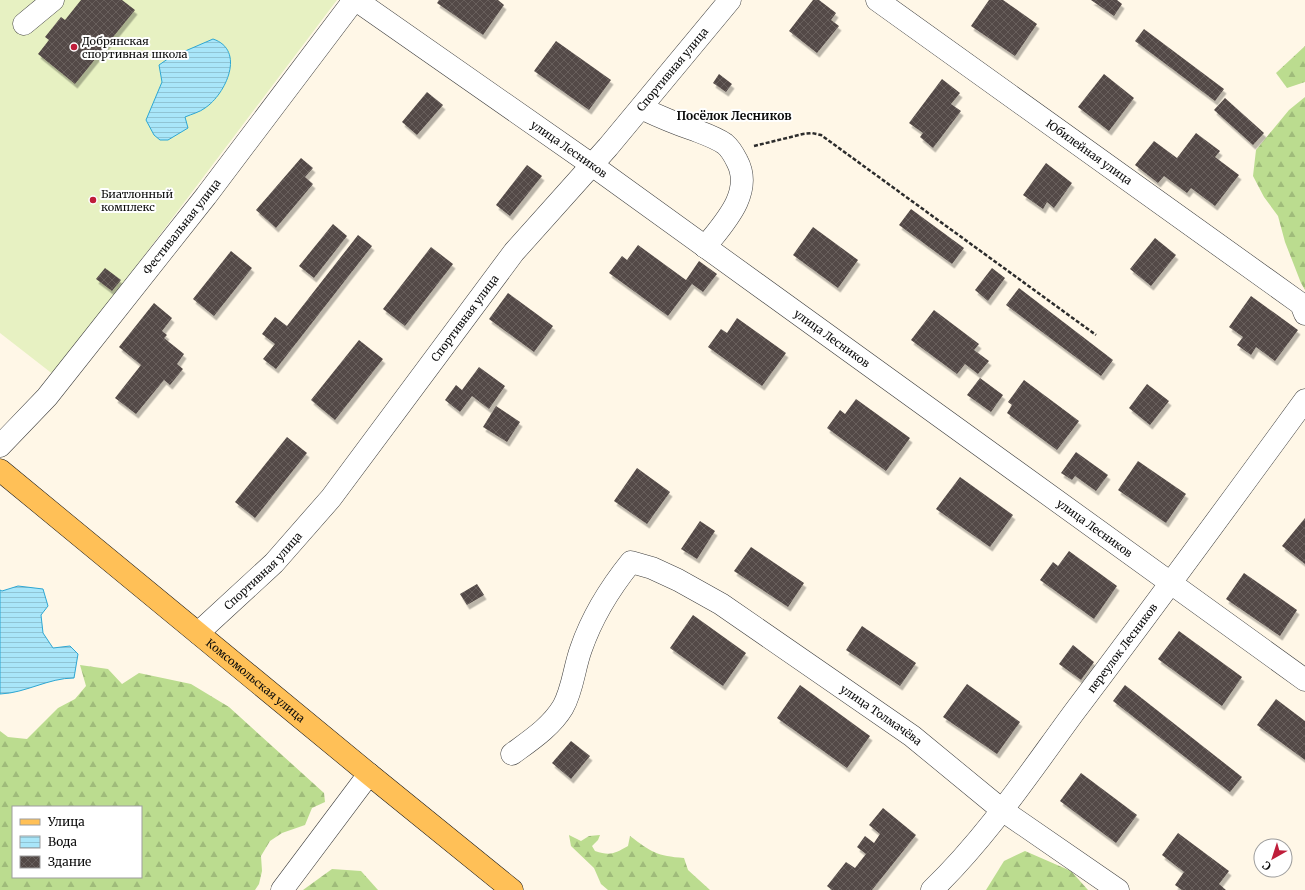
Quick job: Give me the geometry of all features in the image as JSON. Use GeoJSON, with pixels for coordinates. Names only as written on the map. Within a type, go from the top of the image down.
{"type":"FeatureCollection","features":[{"type":"Feature","properties":{"kind":"main road","name":"Комсомольская улица"},"geometry":{"type":"LineString","coordinates":[[0,470],[512,890]]}},
{"type":"Feature","properties":{"kind":"street"},"geometry":{"type":"LineString","coordinates":[[24,24],[53,0]]}},
{"type":"Feature","properties":{"kind":"street","name":"улица Лесников"},"geometry":{"type":"LineString","coordinates":[[355,0],[592,165],[1305,680]]}},
{"type":"Feature","properties":{"kind":"street","name":"Фестивальная улица"},"geometry":{"type":"LineString","coordinates":[[0,446],[47,397],[206,196],[355,0]]}},
{"type":"Feature","properties":{"kind":"street","name":"Спортивная улица"},"geometry":{"type":"LineString","coordinates":[[198,633],[274,563],[331,498],[514,252],[641,108],[730,0]]}},
{"type":"Feature","properties":{"kind":"street","name":"Юбилейная улица"},"geometry":{"type":"LineString","coordinates":[[876,0],[1303,309]]}},
{"type":"Feature","properties":{"kind":"street"},"geometry":{"type":"LineString","coordinates":[[641,108],[658,117],[725,144],[732,152],[739,165],[742,176],[738,198],[727,219],[705,247]]}},
{"type":"Feature","properties":{"kind":"street","name":"переулок Лесников"},"geometry":{"type":"LineString","coordinates":[[932,890],[945,877],[1002,810],[1171,584],[1305,400]]}},
{"type":"Feature","properties":{"kind":"street","name":"улица Толмачёва"},"geometry":{"type":"LineString","coordinates":[[512,754],[539,734],[554,720],[563,706],[570,691],[581,649],[594,621],[617,578],[631,562],[652,568],[678,580],[721,604],[912,736],[1002,810],[1118,890]]}},
{"type":"Feature","properties":{"kind":"street"},"geometry":{"type":"LineString","coordinates":[[282,890],[369,774]]}},
{"type":"Feature","properties":{"kind":"path"},"geometry":{"type":"LineString","coordinates":[[732,152],[803,134],[812,133],[821,135],[1096,336]]}},
{"type":"Feature","properties":{"kind":"green space","name":"Биатлонный комплекс"},"geometry":{"type":"Polygon","coordinates":[[[0,0],[337,0],[54,375],[0,333],[0,0]]]}},
{"type":"Feature","properties":{"kind":"green space"},"geometry":{"type":"Polygon","coordinates":[[[1305,46],[1305,82],[1287,88],[1276,73],[1305,46]]]}},
{"type":"Feature","properties":{"kind":"green space"},"geometry":{"type":"Polygon","coordinates":[[[1305,97],[1305,290],[1285,242],[1278,216],[1264,197],[1253,176],[1256,150],[1289,110],[1305,97]]]}},
{"type":"Feature","properties":{"kind":"green space"},"geometry":{"type":"Polygon","coordinates":[[[80,665],[108,669],[122,684],[139,673],[191,684],[229,707],[324,793],[325,802],[312,808],[305,825],[282,833],[270,841],[261,856],[262,871],[259,884],[255,890],[0,890],[0,731],[8,737],[27,739],[58,708],[75,699],[86,686],[80,665]]]}},
{"type":"Feature","properties":{"kind":"green space"},"geometry":{"type":"Polygon","coordinates":[[[569,835],[581,841],[589,836],[600,835],[598,840],[592,846],[595,851],[608,854],[628,846],[630,836],[655,852],[667,856],[684,858],[688,870],[710,890],[608,890],[601,884],[594,868],[571,846],[569,835]]]}},
{"type":"Feature","properties":{"kind":"green space"},"geometry":{"type":"Polygon","coordinates":[[[1025,851],[1071,871],[1088,890],[986,890],[1004,861],[1025,851]]]}},
{"type":"Feature","properties":{"kind":"green space"},"geometry":{"type":"Polygon","coordinates":[[[332,869],[361,871],[378,890],[303,890],[332,869]]]}},
{"type":"Feature","properties":{"kind":"water"},"geometry":{"type":"Polygon","coordinates":[[[213,39],[223,45],[229,52],[231,62],[229,72],[220,93],[205,108],[185,117],[188,128],[168,140],[160,140],[154,135],[146,120],[162,82],[159,65],[169,58],[213,39]]]}},
{"type":"Feature","properties":{"kind":"water"},"geometry":{"type":"Polygon","coordinates":[[[18,586],[43,589],[48,606],[41,615],[43,633],[53,648],[70,646],[78,654],[74,678],[55,680],[19,691],[0,694],[0,590],[2,591],[18,586]]]}},
{"type":"Feature","properties":{"kind":"building","name":"Добрянская спортивная школа"},"geometry":{"type":"Polygon","coordinates":[[[81,0],[122,0],[135,10],[75,84],[38,54],[49,40],[45,37],[61,17],[65,20],[81,0]]]}},
{"type":"Feature","properties":{"kind":"building"},"geometry":{"type":"Polygon","coordinates":[[[439,0],[498,0],[504,5],[483,35],[437,3],[439,0]]]}},
{"type":"Feature","properties":{"kind":"building"},"geometry":{"type":"Polygon","coordinates":[[[813,0],[819,0],[836,13],[831,20],[839,26],[817,53],[789,31],[813,0]]]}},
{"type":"Feature","properties":{"kind":"building"},"geometry":{"type":"Polygon","coordinates":[[[989,0],[1003,0],[1037,24],[1015,56],[971,26],[989,0]]]}},
{"type":"Feature","properties":{"kind":"building"},"geometry":{"type":"Polygon","coordinates":[[[1091,0],[1117,0],[1122,4],[1114,16],[1091,0]]]}},
{"type":"Feature","properties":{"kind":"building"},"geometry":{"type":"Polygon","coordinates":[[[1144,29],[1224,89],[1215,101],[1135,41],[1144,29]]]}},
{"type":"Feature","properties":{"kind":"building"},"geometry":{"type":"Polygon","coordinates":[[[556,41],[611,80],[589,110],[534,71],[556,41]]]}},
{"type":"Feature","properties":{"kind":"building"},"geometry":{"type":"Polygon","coordinates":[[[719,74],[732,84],[726,92],[713,83],[719,74]]]}},
{"type":"Feature","properties":{"kind":"building"},"geometry":{"type":"Polygon","coordinates":[[[1104,74],[1134,98],[1109,131],[1078,107],[1104,74]]]}},
{"type":"Feature","properties":{"kind":"building"},"geometry":{"type":"Polygon","coordinates":[[[942,79],[960,93],[951,104],[961,111],[933,148],[920,137],[923,133],[909,123],[942,79]]]}},
{"type":"Feature","properties":{"kind":"building"},"geometry":{"type":"Polygon","coordinates":[[[427,92],[443,105],[417,135],[402,122],[427,92]]]}},
{"type":"Feature","properties":{"kind":"building"},"geometry":{"type":"Polygon","coordinates":[[[1225,98],[1264,133],[1253,145],[1214,110],[1225,98]]]}},
{"type":"Feature","properties":{"kind":"building"},"geometry":{"type":"Polygon","coordinates":[[[1196,133],[1220,151],[1215,157],[1239,175],[1215,206],[1191,188],[1187,193],[1164,176],[1158,183],[1135,165],[1154,141],[1177,158],[1196,133]]]}},
{"type":"Feature","properties":{"kind":"building"},"geometry":{"type":"Polygon","coordinates":[[[301,158],[313,168],[305,177],[313,184],[276,228],[256,210],[301,158]]]}},
{"type":"Feature","properties":{"kind":"building"},"geometry":{"type":"Polygon","coordinates":[[[1046,163],[1072,183],[1054,208],[1047,202],[1043,209],[1023,195],[1046,163]]]}},
{"type":"Feature","properties":{"kind":"building"},"geometry":{"type":"Polygon","coordinates":[[[527,165],[542,176],[510,216],[496,205],[527,165]]]}},
{"type":"Feature","properties":{"kind":"building"},"geometry":{"type":"Polygon","coordinates":[[[911,209],[964,248],[952,264],[899,225],[911,209]]]}},
{"type":"Feature","properties":{"kind":"building"},"geometry":{"type":"Polygon","coordinates":[[[333,224],[347,236],[314,278],[299,266],[333,224]]]}},
{"type":"Feature","properties":{"kind":"building"},"geometry":{"type":"Polygon","coordinates":[[[813,227],[858,260],[838,288],[793,255],[813,227]]]}},
{"type":"Feature","properties":{"kind":"building"},"geometry":{"type":"Polygon","coordinates":[[[358,235],[372,246],[276,369],[263,359],[275,344],[262,334],[275,317],[287,326],[358,235]]]}},
{"type":"Feature","properties":{"kind":"building"},"geometry":{"type":"Polygon","coordinates":[[[1155,238],[1176,255],[1151,286],[1130,269],[1155,238]]]}},
{"type":"Feature","properties":{"kind":"building"},"geometry":{"type":"Polygon","coordinates":[[[638,245],[686,280],[699,261],[717,274],[703,292],[692,284],[668,316],[609,273],[622,256],[627,260],[638,245]]]}},
{"type":"Feature","properties":{"kind":"building"},"geometry":{"type":"Polygon","coordinates":[[[431,247],[453,264],[405,326],[383,309],[431,247]]]}},
{"type":"Feature","properties":{"kind":"building"},"geometry":{"type":"Polygon","coordinates":[[[231,251],[252,268],[214,316],[193,299],[231,251]]]}},
{"type":"Feature","properties":{"kind":"building"},"geometry":{"type":"Polygon","coordinates":[[[105,268],[121,280],[112,291],[96,279],[105,268]]]}},
{"type":"Feature","properties":{"kind":"building"},"geometry":{"type":"Polygon","coordinates":[[[992,268],[1005,278],[988,301],[975,290],[992,268]]]}},
{"type":"Feature","properties":{"kind":"building"},"geometry":{"type":"Polygon","coordinates":[[[1019,288],[1113,360],[1101,376],[1006,305],[1019,288]]]}},
{"type":"Feature","properties":{"kind":"building"},"geometry":{"type":"Polygon","coordinates":[[[508,293],[553,326],[534,352],[489,319],[508,293]]]}},
{"type":"Feature","properties":{"kind":"building"},"geometry":{"type":"Polygon","coordinates":[[[1251,296],[1298,330],[1275,361],[1256,347],[1251,355],[1237,345],[1243,337],[1229,327],[1251,296]]]}},
{"type":"Feature","properties":{"kind":"building"},"geometry":{"type":"Polygon","coordinates":[[[154,303],[172,318],[162,331],[167,335],[164,338],[184,354],[177,364],[183,369],[170,385],[164,380],[136,414],[115,398],[141,365],[119,347],[154,303]]]}},
{"type":"Feature","properties":{"kind":"building"},"geometry":{"type":"Polygon","coordinates":[[[934,310],[979,344],[974,350],[989,361],[978,374],[965,364],[957,374],[911,340],[934,310]]]}},
{"type":"Feature","properties":{"kind":"building"},"geometry":{"type":"Polygon","coordinates":[[[737,318],[786,353],[762,386],[708,347],[721,329],[727,333],[737,318]]]}},
{"type":"Feature","properties":{"kind":"building"},"geometry":{"type":"Polygon","coordinates":[[[359,340],[383,359],[335,420],[311,400],[359,340]]]}},
{"type":"Feature","properties":{"kind":"building"},"geometry":{"type":"Polygon","coordinates":[[[479,367],[505,386],[489,409],[472,396],[460,412],[445,400],[456,385],[462,390],[479,367]]]}},
{"type":"Feature","properties":{"kind":"building"},"geometry":{"type":"Polygon","coordinates":[[[980,378],[1003,395],[991,412],[967,395],[980,378]]]}},
{"type":"Feature","properties":{"kind":"building"},"geometry":{"type":"Polygon","coordinates":[[[1024,380],[1079,421],[1057,450],[1007,413],[1012,405],[1008,402],[1024,380]]]}},
{"type":"Feature","properties":{"kind":"building"},"geometry":{"type":"Polygon","coordinates":[[[1147,384],[1169,401],[1150,425],[1129,408],[1147,384]]]}},
{"type":"Feature","properties":{"kind":"building"},"geometry":{"type":"Polygon","coordinates":[[[856,399],[910,438],[886,471],[827,428],[840,410],[845,414],[856,399]]]}},
{"type":"Feature","properties":{"kind":"building"},"geometry":{"type":"Polygon","coordinates":[[[496,406],[520,422],[507,442],[483,427],[496,406]]]}},
{"type":"Feature","properties":{"kind":"building"},"geometry":{"type":"Polygon","coordinates":[[[287,437],[307,453],[255,518],[235,502],[287,437]]]}},
{"type":"Feature","properties":{"kind":"building"},"geometry":{"type":"Polygon","coordinates":[[[1076,452],[1108,475],[1096,491],[1075,476],[1072,480],[1061,473],[1076,452]]]}},
{"type":"Feature","properties":{"kind":"building"},"geometry":{"type":"Polygon","coordinates":[[[1138,461],[1186,494],[1166,523],[1118,490],[1138,461]]]}},
{"type":"Feature","properties":{"kind":"building"},"geometry":{"type":"Polygon","coordinates":[[[637,468],[670,492],[647,524],[614,501],[637,468]]]}},
{"type":"Feature","properties":{"kind":"building"},"geometry":{"type":"Polygon","coordinates":[[[960,477],[1013,515],[990,547],[936,509],[960,477]]]}},
{"type":"Feature","properties":{"kind":"building"},"geometry":{"type":"Polygon","coordinates":[[[1305,518],[1305,564],[1282,546],[1305,518]]]}},
{"type":"Feature","properties":{"kind":"building"},"geometry":{"type":"Polygon","coordinates":[[[700,521],[715,531],[697,559],[681,549],[700,521]]]}},
{"type":"Feature","properties":{"kind":"building"},"geometry":{"type":"Polygon","coordinates":[[[751,547],[804,583],[788,607],[734,571],[751,547]]]}},
{"type":"Feature","properties":{"kind":"building"},"geometry":{"type":"Polygon","coordinates":[[[1069,551],[1117,586],[1094,619],[1040,580],[1053,562],[1058,566],[1069,551]]]}},
{"type":"Feature","properties":{"kind":"building"},"geometry":{"type":"Polygon","coordinates":[[[1244,573],[1297,610],[1280,636],[1226,599],[1244,573]]]}},
{"type":"Feature","properties":{"kind":"building"},"geometry":{"type":"Polygon","coordinates":[[[477,584],[484,595],[467,605],[460,594],[477,584]]]}},
{"type":"Feature","properties":{"kind":"building"},"geometry":{"type":"Polygon","coordinates":[[[693,615],[746,653],[723,686],[670,648],[693,615]]]}},
{"type":"Feature","properties":{"kind":"building"},"geometry":{"type":"Polygon","coordinates":[[[862,626],[916,663],[900,686],[846,650],[862,626]]]}},
{"type":"Feature","properties":{"kind":"building"},"geometry":{"type":"Polygon","coordinates":[[[1179,631],[1242,677],[1222,706],[1158,659],[1179,631]]]}},
{"type":"Feature","properties":{"kind":"building"},"geometry":{"type":"Polygon","coordinates":[[[1073,645],[1094,662],[1081,680],[1059,664],[1073,645]]]}},
{"type":"Feature","properties":{"kind":"building"},"geometry":{"type":"Polygon","coordinates":[[[967,684],[1020,722],[997,754],[943,717],[967,684]]]}},
{"type":"Feature","properties":{"kind":"building"},"geometry":{"type":"Polygon","coordinates":[[[800,685],[870,736],[847,768],[777,718],[800,685]]]}},
{"type":"Feature","properties":{"kind":"building"},"geometry":{"type":"Polygon","coordinates":[[[1125,685],[1242,777],[1230,792],[1113,701],[1125,685]]]}},
{"type":"Feature","properties":{"kind":"building"},"geometry":{"type":"Polygon","coordinates":[[[1276,699],[1305,721],[1305,760],[1257,725],[1276,699]]]}},
{"type":"Feature","properties":{"kind":"building"},"geometry":{"type":"Polygon","coordinates":[[[571,741],[590,756],[571,779],[552,763],[571,741]]]}},
{"type":"Feature","properties":{"kind":"building"},"geometry":{"type":"Polygon","coordinates":[[[1081,773],[1137,815],[1116,843],[1060,801],[1081,773]]]}},
{"type":"Feature","properties":{"kind":"building"},"geometry":{"type":"Polygon","coordinates":[[[883,808],[916,835],[872,890],[832,890],[827,886],[846,862],[855,868],[866,854],[857,847],[865,836],[874,843],[880,834],[869,825],[883,808]]]}},
{"type":"Feature","properties":{"kind":"building"},"geometry":{"type":"Polygon","coordinates":[[[1178,833],[1229,871],[1219,884],[1226,890],[1182,890],[1175,885],[1184,872],[1162,855],[1178,833]]]}},
{"type":"Feature","properties":{"kind":"place","name":"Добрянская спортивная школа"},"geometry":{"type":"Point","coordinates":[74,47]}},
{"type":"Feature","properties":{"kind":"place","name":"Биатлонный комплекс"},"geometry":{"type":"Point","coordinates":[93,200]}},
{"type":"Feature","properties":{"kind":"district","name":"Посёлок Лесников"},"geometry":{"type":"Point","coordinates":[734,116]}}]}
